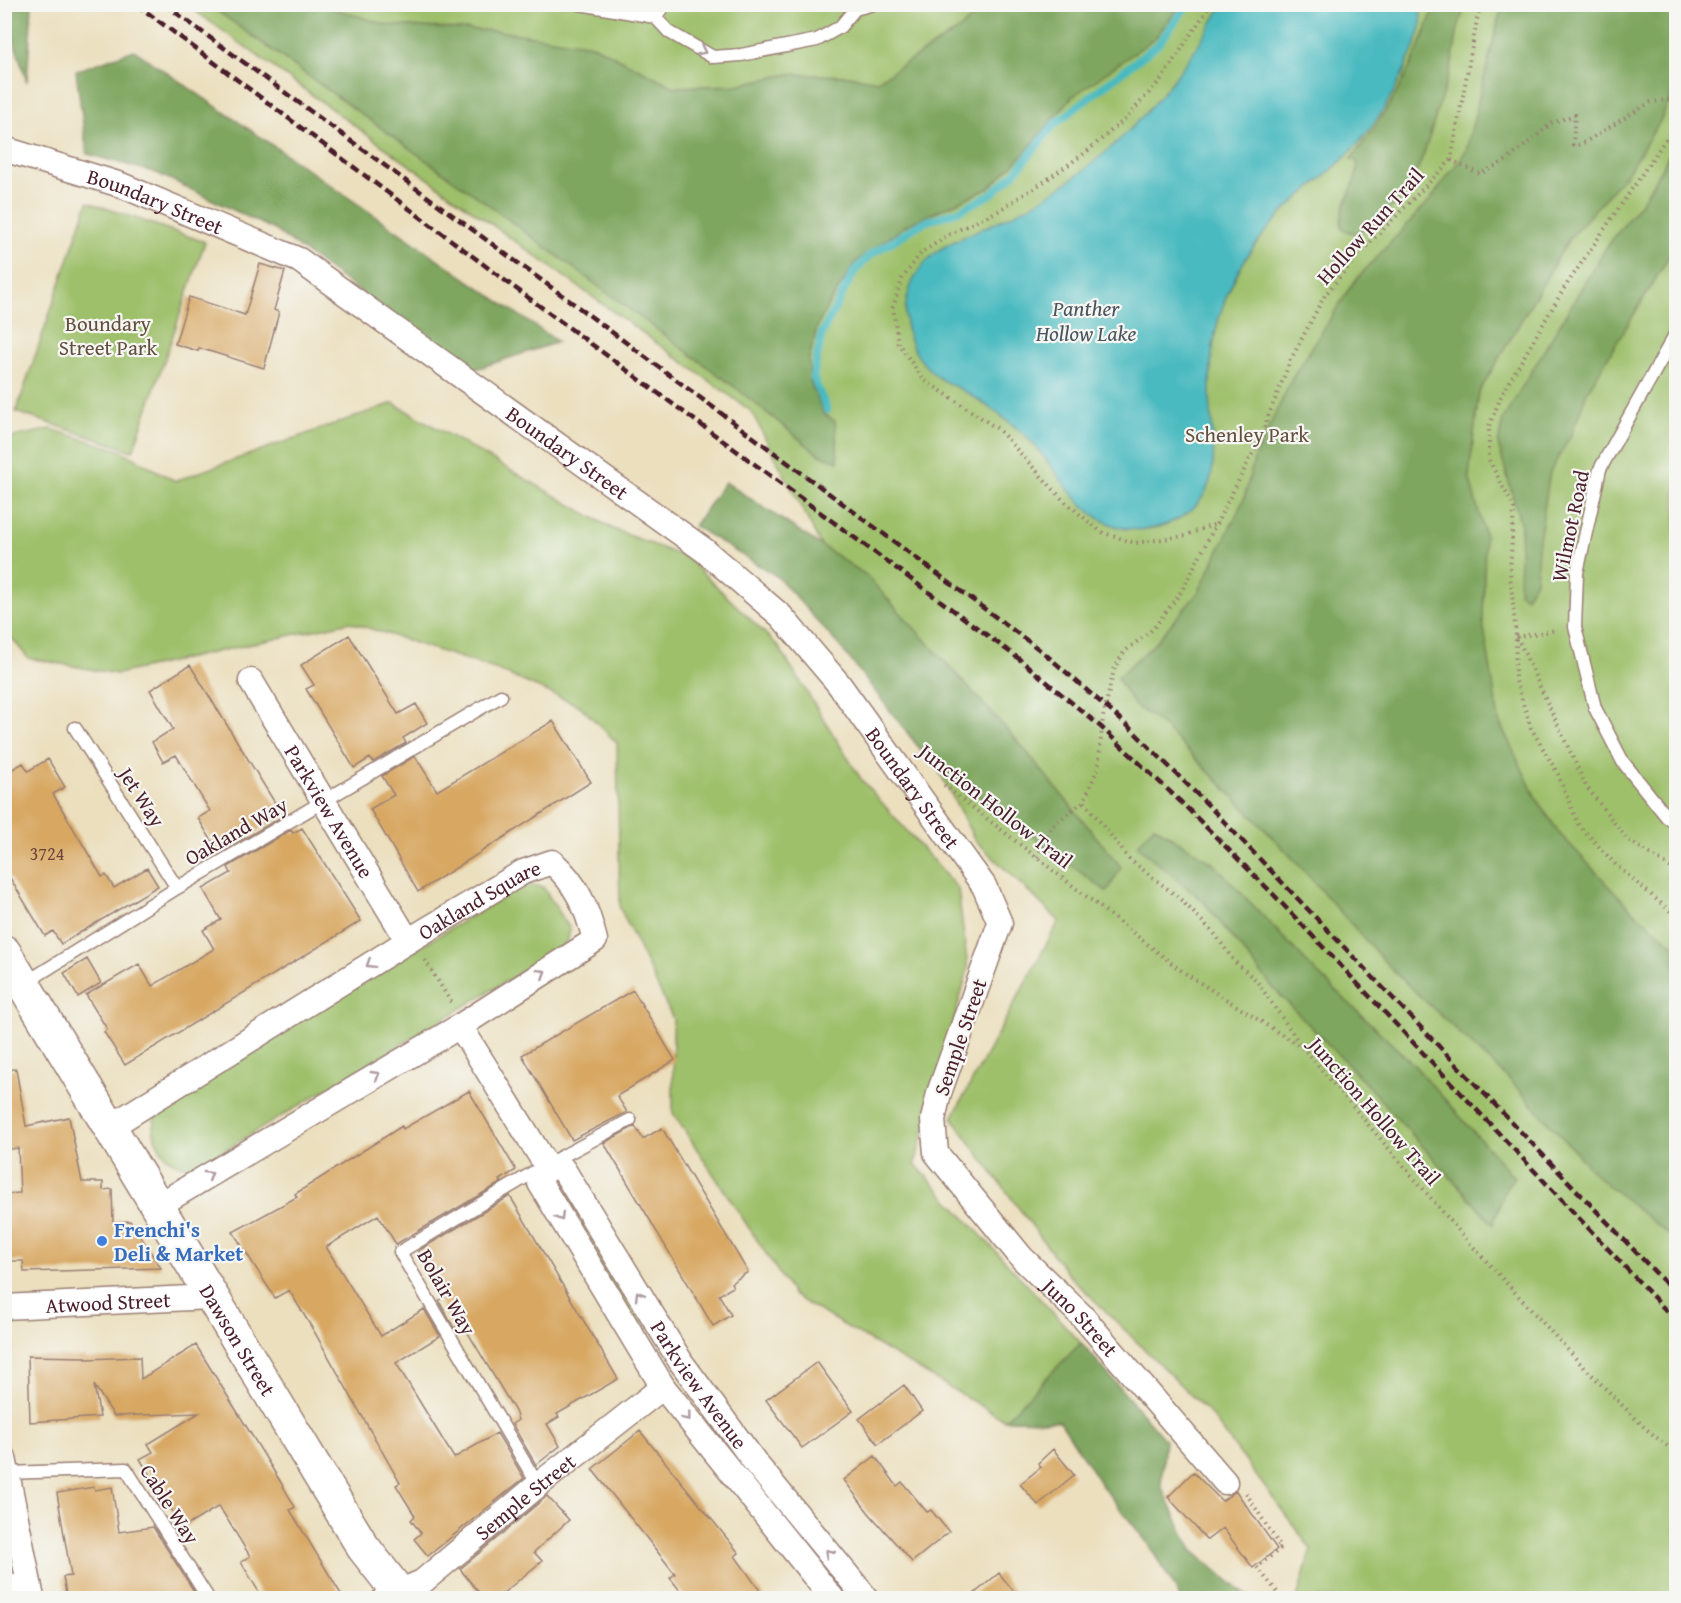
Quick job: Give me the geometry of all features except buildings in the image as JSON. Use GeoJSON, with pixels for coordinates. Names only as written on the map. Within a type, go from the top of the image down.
{"type":"FeatureCollection","features":[{"type":"Feature","properties":{"kind":"street","name":"Boundary Street"},"geometry":{"type":"LineString","coordinates":[[4,149],[121,185],[299,260],[704,550],[782,616],[838,683],[951,844],[984,886],[1000,923]]}},
{"type":"Feature","properties":{"kind":"street","name":"Parkview Avenue"},"geometry":{"type":"LineString","coordinates":[[252,681],[414,946]]}},
{"type":"Feature","properties":{"kind":"street","name":"Oakland Square"},"geometry":{"type":"LineString","coordinates":[[110,1127],[414,946],[524,872],[552,862],[570,878],[589,919],[595,940],[458,1018],[159,1205]]}},
{"type":"Feature","properties":{"kind":"street","name":"Semple Street"},"geometry":{"type":"LineString","coordinates":[[936,1153],[933,1120],[939,1093],[1000,923]]}},
{"type":"Feature","properties":{"kind":"street","name":"Dawson Street"},"geometry":{"type":"LineString","coordinates":[[4,952],[159,1205],[211,1297],[395,1596]]}},
{"type":"Feature","properties":{"kind":"street","name":"Parkview Avenue"},"geometry":{"type":"LineString","coordinates":[[458,1018],[546,1165],[563,1169],[666,1340],[757,1465],[859,1596]]}},
{"type":"Feature","properties":{"kind":"street","name":"Juno Street"},"geometry":{"type":"LineString","coordinates":[[936,1153],[1022,1258],[1082,1316],[1225,1482]]}},
{"type":"Feature","properties":{"kind":"street","name":"Parkview Avenue"},"geometry":{"type":"LineString","coordinates":[[546,1165],[540,1183],[663,1387],[832,1599]]}},
{"type":"Feature","properties":{"kind":"street","name":"Atwood Street"},"geometry":{"type":"LineString","coordinates":[[4,1307],[211,1297]]}},
{"type":"Feature","properties":{"kind":"street","name":"Semple Street"},"geometry":{"type":"LineString","coordinates":[[395,1596],[422,1582],[538,1485],[663,1387]]}},
{"type":"Feature","properties":{"kind":"street"},"geometry":{"type":"LineString","coordinates":[[4,1589],[30,1591],[6,1465]]}},
{"type":"Feature","properties":{"kind":"lane"},"geometry":{"type":"LineString","coordinates":[[580,4],[655,17],[669,32],[713,57],[741,55],[817,40],[840,27],[855,7],[873,4]]}},
{"type":"Feature","properties":{"kind":"lane"},"geometry":{"type":"LineString","coordinates":[[655,17],[664,4]]}},
{"type":"Feature","properties":{"kind":"lane","name":"Wilmot Road"},"geometry":{"type":"LineString","coordinates":[[1677,333],[1600,469],[1577,573],[1575,627],[1599,717],[1623,762],[1667,817],[1677,823]]}},
{"type":"Feature","properties":{"kind":"lane","name":"Oakland Way"},"geometry":{"type":"LineString","coordinates":[[24,984],[177,888],[501,696]]}},
{"type":"Feature","properties":{"kind":"lane","name":"Jet Way"},"geometry":{"type":"LineString","coordinates":[[75,728],[177,888]]}},
{"type":"Feature","properties":{"kind":"lane","name":"Bolair Way"},"geometry":{"type":"LineString","coordinates":[[538,1485],[400,1252],[546,1165],[630,1120]]}},
{"type":"Feature","properties":{"kind":"lane"},"geometry":{"type":"LineString","coordinates":[[642,1355],[666,1340]]}},
{"type":"Feature","properties":{"kind":"lane","name":"Cable Way"},"geometry":{"type":"LineString","coordinates":[[6,1465],[126,1469],[208,1599]]}},
{"type":"Feature","properties":{"kind":"lane"},"geometry":{"type":"LineString","coordinates":[[738,1481],[757,1465]]}},
{"type":"Feature","properties":{"kind":"path"},"geometry":{"type":"LineString","coordinates":[[757,4],[760,15]]}},
{"type":"Feature","properties":{"kind":"path"},"geometry":{"type":"LineString","coordinates":[[1211,4],[1161,81],[1124,120],[1085,153],[1042,183],[998,211],[950,234],[921,253],[902,279],[893,307],[898,344],[923,379],[998,429],[1063,500],[1101,532],[1134,543],[1184,536],[1218,523]]}},
{"type":"Feature","properties":{"kind":"path","name":"Hollow Run Trail"},"geometry":{"type":"LineString","coordinates":[[1084,801],[1098,768],[1103,717],[1113,670],[1124,652],[1153,629],[1168,612],[1218,523],[1246,462],[1257,445],[1291,360],[1325,295],[1358,255],[1451,160],[1480,4]]}},
{"type":"Feature","properties":{"kind":"path"},"geometry":{"type":"LineString","coordinates":[[1451,160],[1480,174],[1507,160],[1552,123],[1575,115],[1573,145],[1580,145],[1651,102],[1677,99]]}},
{"type":"Feature","properties":{"kind":"path"},"geometry":{"type":"LineString","coordinates":[[1677,124],[1563,290],[1502,394],[1489,426],[1489,460],[1514,508],[1510,572],[1516,636],[1515,678],[1531,728],[1558,774],[1578,824],[1617,865],[1677,916]]}},
{"type":"Feature","properties":{"kind":"path"},"geometry":{"type":"LineString","coordinates":[[1516,636],[1575,627]]}},
{"type":"Feature","properties":{"kind":"path"},"geometry":{"type":"LineString","coordinates":[[1516,636],[1586,786],[1627,839],[1677,871]]}},
{"type":"Feature","properties":{"kind":"path","name":"Junction Hollow Trail"},"geometry":{"type":"LineString","coordinates":[[943,784],[1183,972],[1303,1048],[1465,1238],[1579,1362],[1645,1428],[1677,1453]]}},
{"type":"Feature","properties":{"kind":"path"},"geometry":{"type":"LineString","coordinates":[[1037,857],[1051,827],[1084,801],[1129,859],[1178,897],[1214,933],[1235,962],[1256,980],[1303,1048]]}},
{"type":"Feature","properties":{"kind":"path"},"geometry":{"type":"LineString","coordinates":[[414,946],[458,1018]]}},
{"type":"Feature","properties":{"kind":"path"},"geometry":{"type":"LineString","coordinates":[[1225,1482],[1243,1488],[1281,1548],[1257,1567],[1282,1599]]}},
{"type":"Feature","properties":{"kind":"green space"},"geometry":{"type":"Polygon","coordinates":[[[5,4],[32,5],[27,82],[5,13],[5,4]]]}},
{"type":"Feature","properties":{"kind":"green space","name":"Schenley Park"},"geometry":{"type":"Polygon","coordinates":[[[187,5],[1676,5],[1676,1598],[1297,1598],[1311,1549],[1211,1415],[1067,1273],[952,1118],[1059,921],[975,840],[751,411],[187,5]]]}},
{"type":"Feature","properties":{"kind":"green space"},"geometry":{"type":"Polygon","coordinates":[[[209,5],[321,5],[387,25],[498,31],[593,45],[674,87],[736,85],[789,74],[850,76],[877,81],[957,31],[988,5],[1181,5],[1155,38],[1072,97],[1024,154],[989,188],[907,225],[857,261],[828,305],[817,327],[809,359],[810,381],[824,414],[835,421],[838,461],[818,454],[740,391],[490,206],[209,5]]]}},
{"type":"Feature","properties":{"kind":"green space"},"geometry":{"type":"Polygon","coordinates":[[[1435,5],[1466,5],[1458,27],[1449,75],[1421,161],[1408,188],[1388,212],[1362,231],[1355,233],[1342,229],[1341,220],[1345,203],[1357,170],[1357,161],[1351,159],[1400,86],[1419,48],[1435,5]]]}},
{"type":"Feature","properties":{"kind":"green space"},"geometry":{"type":"Polygon","coordinates":[[[1502,5],[1676,5],[1676,84],[1661,120],[1627,173],[1569,239],[1479,392],[1469,476],[1485,536],[1483,622],[1499,721],[1536,798],[1560,834],[1632,910],[1676,947],[1676,1226],[1669,1235],[1598,1177],[1511,1081],[1392,970],[1297,863],[1223,786],[1160,723],[1134,705],[1117,678],[1153,645],[1198,593],[1244,499],[1255,456],[1293,377],[1353,283],[1431,199],[1466,151],[1502,5]]]}},
{"type":"Feature","properties":{"kind":"green space"},"geometry":{"type":"Polygon","coordinates":[[[134,50],[558,342],[470,371],[273,229],[157,173],[87,154],[76,71],[134,50]]]}},
{"type":"Feature","properties":{"kind":"green space"},"geometry":{"type":"Polygon","coordinates":[[[1676,143],[1676,245],[1588,390],[1571,435],[1550,472],[1538,547],[1536,581],[1526,597],[1519,592],[1521,525],[1498,444],[1503,419],[1605,249],[1643,200],[1676,143]]]}},
{"type":"Feature","properties":{"kind":"green space","name":"Boundary Street Park"},"geometry":{"type":"Polygon","coordinates":[[[88,202],[205,242],[133,451],[16,412],[88,202]]]}},
{"type":"Feature","properties":{"kind":"green space"},"geometry":{"type":"Polygon","coordinates":[[[393,403],[613,529],[687,558],[778,646],[861,779],[958,889],[968,969],[915,1164],[1081,1343],[1005,1420],[794,1296],[673,1113],[673,1019],[620,908],[617,743],[580,706],[495,669],[350,622],[117,674],[28,658],[5,630],[4,439],[51,429],[122,451],[175,481],[393,403]]]}},
{"type":"Feature","properties":{"kind":"green space"},"geometry":{"type":"Polygon","coordinates":[[[725,482],[866,575],[1020,744],[1121,867],[1107,892],[927,758],[842,649],[778,577],[694,526],[725,482]]]}},
{"type":"Feature","properties":{"kind":"green space"},"geometry":{"type":"Polygon","coordinates":[[[1154,826],[1213,863],[1314,970],[1414,1065],[1514,1177],[1506,1187],[1493,1224],[1357,1074],[1274,989],[1202,900],[1137,846],[1154,826]]]}},
{"type":"Feature","properties":{"kind":"green space"},"geometry":{"type":"Polygon","coordinates":[[[531,885],[543,887],[570,929],[568,940],[555,952],[205,1162],[193,1166],[178,1164],[170,1160],[158,1146],[154,1128],[155,1119],[158,1111],[171,1097],[516,889],[531,885]]]}},
{"type":"Feature","properties":{"kind":"green space"},"geometry":{"type":"Polygon","coordinates":[[[558,1179],[647,1325],[644,1331],[639,1332],[552,1183],[558,1179]]]}},
{"type":"Feature","properties":{"kind":"green space"},"geometry":{"type":"Polygon","coordinates":[[[1081,1343],[1165,1440],[1161,1486],[1192,1550],[1249,1598],[1179,1598],[1178,1592],[1146,1541],[1102,1486],[1060,1421],[1005,1420],[1081,1343]]]}},
{"type":"Feature","properties":{"kind":"water","name":"Panther Hollow Lake"},"geometry":{"type":"Polygon","coordinates":[[[1223,4],[1418,5],[1421,26],[1403,74],[1370,129],[1349,154],[1273,223],[1245,259],[1231,286],[1220,314],[1213,345],[1210,394],[1213,451],[1209,485],[1200,500],[1187,513],[1167,524],[1144,529],[1127,529],[1104,521],[1083,506],[1032,442],[1010,422],[927,368],[912,345],[908,333],[906,307],[908,294],[920,269],[939,250],[1039,201],[1087,168],[1110,148],[1153,105],[1172,81],[1223,4]]]}},
{"type":"Feature","properties":{"kind":"waterway"},"geometry":{"type":"LineString","coordinates":[[827,410],[813,377],[822,333],[854,272],[870,255],[922,223],[958,211],[990,195],[1014,174],[1054,125],[1158,44],[1188,4]]}},
{"type":"Feature","properties":{"kind":"railway"},"geometry":{"type":"LineString","coordinates":[[136,4],[503,279],[1018,658],[1101,727],[1181,802],[1273,894],[1676,1321]]}},
{"type":"Feature","properties":{"kind":"railway"},"geometry":{"type":"LineString","coordinates":[[164,4],[574,304],[1044,653],[1128,726],[1210,807],[1676,1294]]}},
{"type":"Feature","properties":{"kind":"place","name":"Frenchi's Deli & Market"},"geometry":{"type":"Point","coordinates":[102,1241]}}]}
